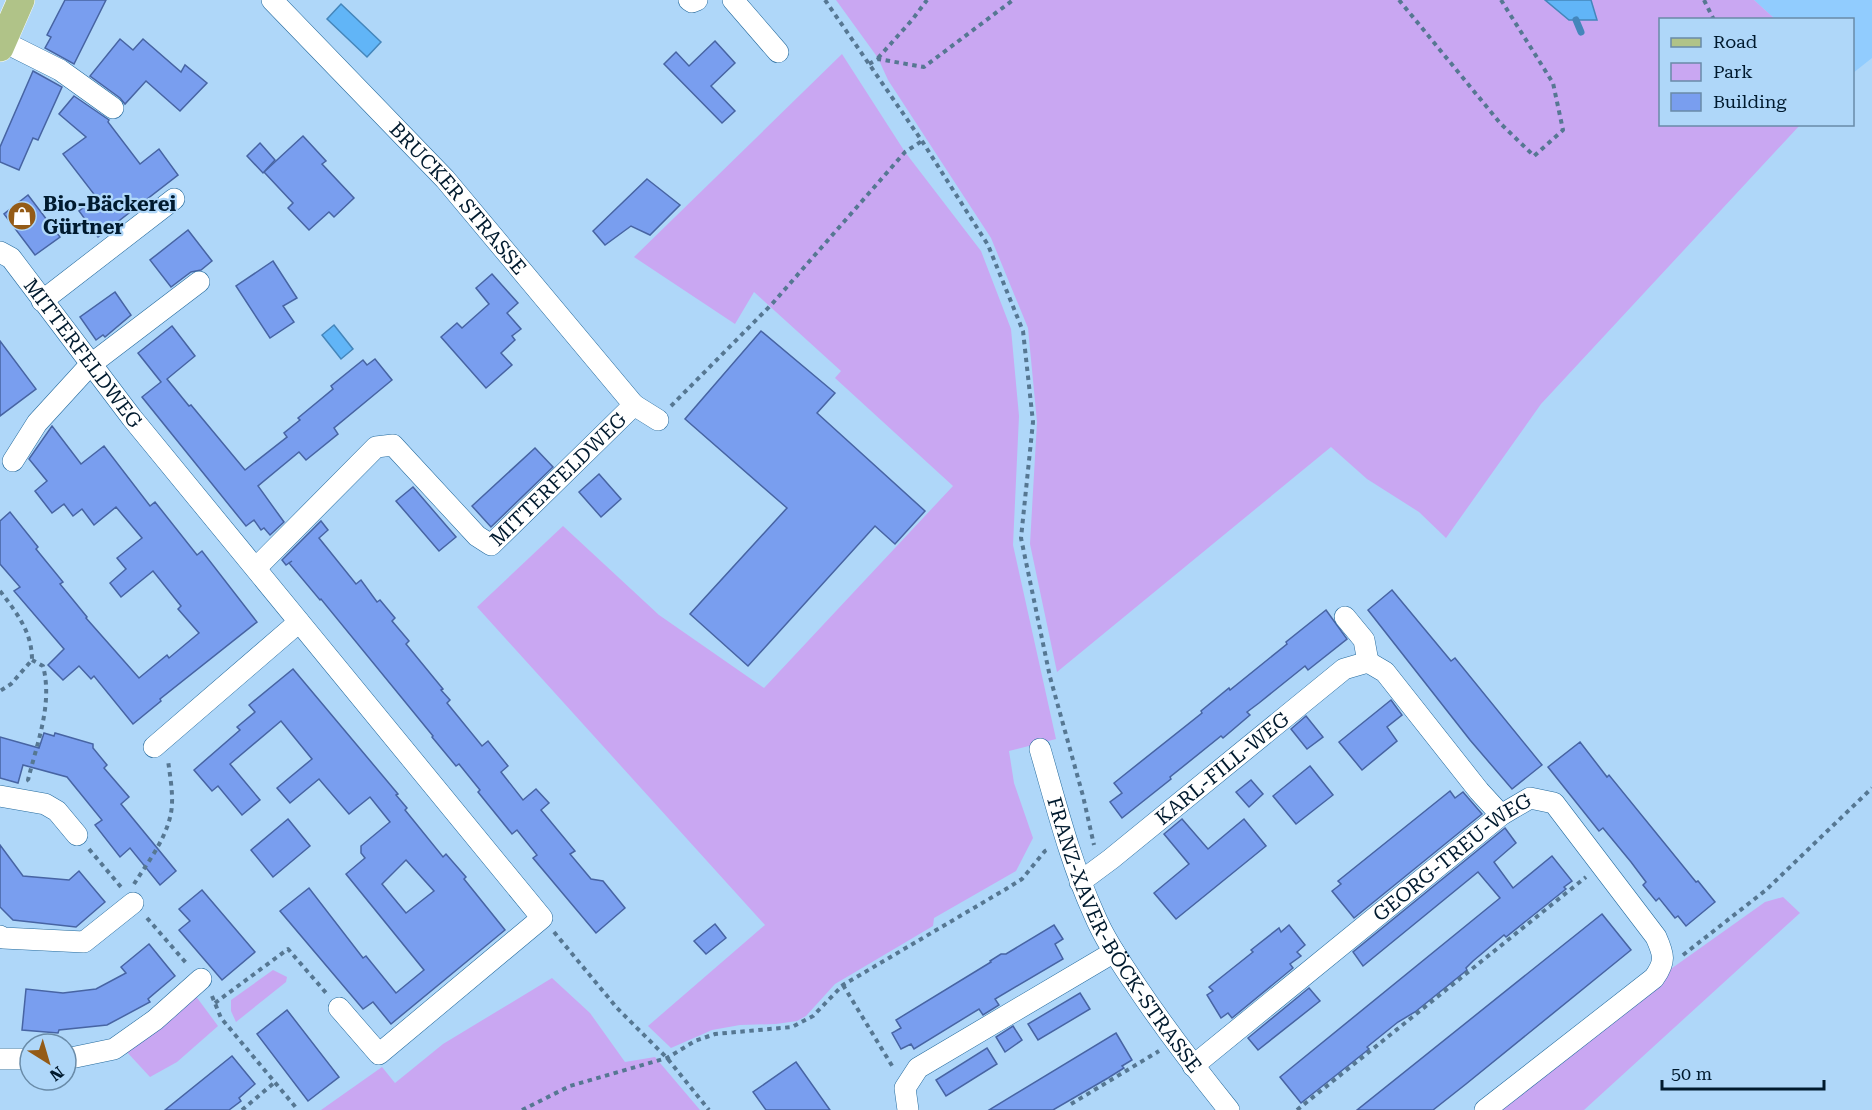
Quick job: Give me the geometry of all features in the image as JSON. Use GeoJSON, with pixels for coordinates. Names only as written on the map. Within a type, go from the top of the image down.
{"type":"FeatureCollection","features":[{"type":"Feature","properties":{"kind":"main road"},"geometry":{"type":"LineString","coordinates":[[1,44],[21,0]]}},
{"type":"Feature","properties":{"kind":"street","name":"BRUCKER STRASSE"},"geometry":{"type":"LineString","coordinates":[[272,0],[445,179],[634,405]]}},
{"type":"Feature","properties":{"kind":"street"},"geometry":{"type":"LineString","coordinates":[[689,0],[692,2],[697,0]]}},
{"type":"Feature","properties":{"kind":"street"},"geometry":{"type":"LineString","coordinates":[[733,0],[778,52]]}},
{"type":"Feature","properties":{"kind":"street"},"geometry":{"type":"LineString","coordinates":[[1,44],[60,70],[113,108]]}},
{"type":"Feature","properties":{"kind":"street"},"geometry":{"type":"LineString","coordinates":[[42,301],[174,199]]}},
{"type":"Feature","properties":{"kind":"street","name":"MITTERFELDWEG"},"geometry":{"type":"LineString","coordinates":[[0,252],[11,258],[90,365],[242,554],[256,568],[542,918]]}},
{"type":"Feature","properties":{"kind":"street"},"geometry":{"type":"LineString","coordinates":[[13,460],[37,423],[90,365],[198,282]]}},
{"type":"Feature","properties":{"kind":"street","name":"MITTERFELDWEG"},"geometry":{"type":"LineString","coordinates":[[256,568],[376,447],[393,445],[477,536],[491,545],[634,405],[658,420]]}},
{"type":"Feature","properties":{"kind":"street"},"geometry":{"type":"LineString","coordinates":[[1345,617],[1364,640],[1368,662],[1385,672],[1479,791],[1501,815]]}},
{"type":"Feature","properties":{"kind":"street"},"geometry":{"type":"LineString","coordinates":[[161,751],[299,622]]}},
{"type":"Feature","properties":{"kind":"street","name":"KARL-FILL-WEG"},"geometry":{"type":"LineString","coordinates":[[1080,882],[1344,669],[1368,662]]}},
{"type":"Feature","properties":{"kind":"street","name":"FRANZ-XAVER-BÖCK-STRASSE"},"geometry":{"type":"LineString","coordinates":[[1040,749],[1067,843],[1094,916],[1114,952],[1193,1066],[1229,1110]]}},
{"type":"Feature","properties":{"kind":"street"},"geometry":{"type":"LineString","coordinates":[[0,796],[45,804],[57,811],[77,835]]}},
{"type":"Feature","properties":{"kind":"street","name":"GEORG-TREU-WEG"},"geometry":{"type":"LineString","coordinates":[[1193,1066],[1501,815],[1530,798],[1554,803],[1656,937],[1663,951],[1662,966],[1654,978]]}},
{"type":"Feature","properties":{"kind":"street"},"geometry":{"type":"LineString","coordinates":[[0,936],[84,942],[130,899]]}},
{"type":"Feature","properties":{"kind":"street"},"geometry":{"type":"LineString","coordinates":[[339,1008],[379,1054],[542,918]]}},
{"type":"Feature","properties":{"kind":"street"},"geometry":{"type":"LineString","coordinates":[[908,1110],[905,1088],[918,1068],[1114,952]]}},
{"type":"Feature","properties":{"kind":"street"},"geometry":{"type":"LineString","coordinates":[[1485,1110],[1654,978]]}},
{"type":"Feature","properties":{"kind":"street"},"geometry":{"type":"LineString","coordinates":[[78,1056],[114,1049],[156,1020],[201,979]]}},
{"type":"Feature","properties":{"kind":"street"},"geometry":{"type":"LineString","coordinates":[[0,1059],[18,1059]]}},
{"type":"Feature","properties":{"kind":"path"},"geometry":{"type":"LineString","coordinates":[[825,0],[922,141],[988,246],[1023,331],[1033,422],[1021,538],[1050,677],[1083,796],[1099,867]]}},
{"type":"Feature","properties":{"kind":"path"},"geometry":{"type":"LineString","coordinates":[[869,64],[878,58],[927,0]]}},
{"type":"Feature","properties":{"kind":"path"},"geometry":{"type":"LineString","coordinates":[[878,58],[924,67],[1013,0]]}},
{"type":"Feature","properties":{"kind":"path"},"geometry":{"type":"LineString","coordinates":[[1399,0],[1500,123],[1534,156],[1563,130],[1553,83],[1501,0]]}},
{"type":"Feature","properties":{"kind":"path"},"geometry":{"type":"LineString","coordinates":[[1704,0],[1713,18]]}},
{"type":"Feature","properties":{"kind":"path"},"geometry":{"type":"LineString","coordinates":[[658,420],[772,304],[905,152],[922,141]]}},
{"type":"Feature","properties":{"kind":"path"},"geometry":{"type":"LineString","coordinates":[[0,591],[24,624],[30,638],[32,660],[24,672],[0,691]]}},
{"type":"Feature","properties":{"kind":"path"},"geometry":{"type":"LineString","coordinates":[[32,660],[43,666],[47,679],[46,707],[28,780],[45,804]]}},
{"type":"Feature","properties":{"kind":"path"},"geometry":{"type":"LineString","coordinates":[[130,899],[169,820],[172,797],[161,751]]}},
{"type":"Feature","properties":{"kind":"path"},"geometry":{"type":"LineString","coordinates":[[1654,978],[1766,890],[1872,788]]}},
{"type":"Feature","properties":{"kind":"path"},"geometry":{"type":"LineString","coordinates":[[77,835],[201,979],[221,1018],[298,1110]]}},
{"type":"Feature","properties":{"kind":"path"},"geometry":{"type":"LineString","coordinates":[[522,1110],[570,1086],[667,1058],[695,1041],[715,1034],[792,1028],[813,1016],[843,985],[1022,879],[1045,851],[1067,843]]}},
{"type":"Feature","properties":{"kind":"path"},"geometry":{"type":"LineString","coordinates":[[1297,1110],[1601,865]]}},
{"type":"Feature","properties":{"kind":"path"},"geometry":{"type":"LineString","coordinates":[[542,918],[616,1008],[667,1058],[709,1110]]}},
{"type":"Feature","properties":{"kind":"path"},"geometry":{"type":"LineString","coordinates":[[215,1003],[288,949],[339,1008]]}},
{"type":"Feature","properties":{"kind":"path"},"geometry":{"type":"LineString","coordinates":[[843,985],[905,1088]]}},
{"type":"Feature","properties":{"kind":"path"},"geometry":{"type":"LineString","coordinates":[[1071,1104],[1175,1040]]}},
{"type":"Feature","properties":{"kind":"path"},"geometry":{"type":"LineString","coordinates":[[242,1110],[275,1082]]}},
{"type":"Feature","properties":{"kind":"shaded area"},"geometry":{"type":"Polygon","coordinates":[[[1545,0],[1591,0],[1597,20],[1569,20],[1545,0]]]}},
{"type":"Feature","properties":{"kind":"shaded area"},"geometry":{"type":"Polygon","coordinates":[[[1754,0],[1872,0],[1872,58],[1854,72],[1854,18],[1774,18],[1754,0]]]}},
{"type":"Feature","properties":{"kind":"shaded area"},"geometry":{"type":"Polygon","coordinates":[[[341,4],[381,42],[367,57],[327,19],[341,4]]]}},
{"type":"Feature","properties":{"kind":"shaded area"},"geometry":{"type":"Polygon","coordinates":[[[334,325],[353,349],[341,359],[322,335],[334,325]]]}},
{"type":"Feature","properties":{"kind":"green space"},"geometry":{"type":"Polygon","coordinates":[[[836,0],[1545,0],[1569,20],[1596,19],[1591,0],[1754,0],[1774,18],[1659,18],[1659,126],[1799,126],[1541,404],[1446,538],[1419,512],[1367,479],[1331,447],[1057,672],[1030,544],[1037,422],[1028,328],[991,238],[888,80],[878,58],[836,0]]]}},
{"type":"Feature","properties":{"kind":"green space"},"geometry":{"type":"Polygon","coordinates":[[[842,54],[905,152],[981,251],[1011,329],[1019,416],[1013,545],[1056,739],[1009,751],[1014,783],[1033,838],[1016,871],[934,918],[933,926],[835,984],[806,1016],[797,1021],[740,1025],[712,1030],[671,1048],[648,1026],[765,925],[477,607],[563,526],[659,615],[764,688],[953,486],[835,378],[841,371],[754,292],[735,324],[634,257],[842,54]]]}},
{"type":"Feature","properties":{"kind":"green space"},"geometry":{"type":"Polygon","coordinates":[[[1783,897],[1800,913],[1584,1110],[1497,1110],[1668,971],[1765,902],[1783,897]]]}},
{"type":"Feature","properties":{"kind":"green space"},"geometry":{"type":"Polygon","coordinates":[[[273,970],[287,977],[286,982],[236,1022],[231,1011],[231,1000],[273,970]]]}},
{"type":"Feature","properties":{"kind":"green space"},"geometry":{"type":"Polygon","coordinates":[[[552,978],[590,1013],[625,1062],[655,1057],[700,1110],[321,1110],[382,1067],[395,1083],[443,1044],[552,978]]]}},
{"type":"Feature","properties":{"kind":"green space"},"geometry":{"type":"Polygon","coordinates":[[[195,995],[218,1026],[177,1062],[150,1077],[126,1051],[195,995]]]}},
{"type":"Feature","properties":{"kind":"building"},"geometry":{"type":"Polygon","coordinates":[[[65,0],[106,0],[74,64],[45,48],[51,37],[47,35],[65,0]]]}},
{"type":"Feature","properties":{"kind":"building"},"geometry":{"type":"Polygon","coordinates":[[[120,39],[133,50],[143,39],[181,72],[185,65],[207,83],[180,111],[146,81],[125,104],[90,76],[120,39]]]}},
{"type":"Feature","properties":{"kind":"building"},"geometry":{"type":"Polygon","coordinates":[[[715,41],[735,63],[711,86],[735,111],[722,123],[664,64],[676,52],[689,66],[715,41]]]}},
{"type":"Feature","properties":{"kind":"building"},"geometry":{"type":"Polygon","coordinates":[[[33,71],[62,87],[38,140],[33,138],[19,170],[0,162],[0,147],[33,71]]]}},
{"type":"Feature","properties":{"kind":"building"},"geometry":{"type":"Polygon","coordinates":[[[74,96],[109,120],[108,122],[140,164],[159,149],[178,175],[98,237],[79,211],[97,198],[63,154],[86,137],[59,114],[74,96]]]}},
{"type":"Feature","properties":{"kind":"building"},"geometry":{"type":"Polygon","coordinates":[[[303,136],[326,161],[322,164],[354,198],[334,217],[329,212],[309,230],[288,208],[293,203],[264,172],[303,136]]]}},
{"type":"Feature","properties":{"kind":"building"},"geometry":{"type":"Polygon","coordinates":[[[260,143],[275,160],[263,173],[247,156],[260,143]]]}},
{"type":"Feature","properties":{"kind":"building"},"geometry":{"type":"Polygon","coordinates":[[[647,179],[680,205],[650,235],[631,226],[605,245],[593,231],[647,179]]]}},
{"type":"Feature","properties":{"kind":"building"},"geometry":{"type":"Polygon","coordinates":[[[28,195],[60,237],[35,255],[4,214],[28,195]]]}},
{"type":"Feature","properties":{"kind":"building"},"geometry":{"type":"Polygon","coordinates":[[[188,230],[212,261],[201,270],[191,272],[171,287],[150,260],[188,230]]]}},
{"type":"Feature","properties":{"kind":"building"},"geometry":{"type":"Polygon","coordinates":[[[273,261],[297,298],[283,306],[294,322],[270,338],[236,286],[273,261]]]}},
{"type":"Feature","properties":{"kind":"building"},"geometry":{"type":"Polygon","coordinates":[[[492,274],[518,303],[507,313],[521,329],[512,336],[515,340],[501,353],[512,365],[486,388],[441,337],[457,323],[462,328],[489,304],[476,288],[492,274]]]}},
{"type":"Feature","properties":{"kind":"building"},"geometry":{"type":"Polygon","coordinates":[[[115,292],[131,315],[105,337],[103,335],[96,340],[80,317],[115,292]]]}},
{"type":"Feature","properties":{"kind":"building"},"geometry":{"type":"Polygon","coordinates":[[[172,326],[195,356],[167,379],[245,470],[287,437],[284,433],[300,420],[298,418],[333,389],[331,386],[363,360],[367,365],[375,359],[392,380],[334,428],[338,434],[306,460],[299,452],[258,486],[284,522],[270,535],[264,528],[261,530],[254,520],[246,526],[142,397],[161,382],[138,353],[172,326]]]}},
{"type":"Feature","properties":{"kind":"building"},"geometry":{"type":"Polygon","coordinates":[[[761,331],[835,393],[817,413],[925,511],[895,544],[875,526],[748,666],[690,614],[787,508],[685,419],[761,331]]]}},
{"type":"Feature","properties":{"kind":"building"},"geometry":{"type":"Polygon","coordinates":[[[0,341],[36,389],[0,416],[0,341]]]}},
{"type":"Feature","properties":{"kind":"building"},"geometry":{"type":"Polygon","coordinates":[[[52,426],[81,464],[104,446],[150,506],[155,502],[197,555],[202,551],[257,622],[160,699],[161,701],[133,724],[94,676],[91,679],[79,666],[63,680],[48,665],[64,649],[14,591],[20,587],[0,564],[0,521],[10,512],[38,547],[36,549],[63,582],[60,584],[86,618],[139,678],[167,655],[169,658],[199,633],[178,609],[181,606],[153,571],[121,597],[110,583],[126,569],[117,558],[142,538],[116,507],[94,525],[82,509],[73,516],[64,504],[52,513],[35,491],[47,481],[29,459],[52,426]]]}},
{"type":"Feature","properties":{"kind":"building"},"geometry":{"type":"Polygon","coordinates":[[[535,448],[553,467],[491,527],[472,506],[535,448]]]}},
{"type":"Feature","properties":{"kind":"building"},"geometry":{"type":"Polygon","coordinates":[[[599,474],[621,499],[601,517],[579,492],[599,474]]]}},
{"type":"Feature","properties":{"kind":"building"},"geometry":{"type":"Polygon","coordinates":[[[413,487],[456,537],[439,551],[396,501],[413,487]]]}},
{"type":"Feature","properties":{"kind":"building"},"geometry":{"type":"Polygon","coordinates":[[[321,521],[328,530],[319,538],[356,584],[361,580],[377,602],[380,600],[395,618],[392,621],[409,641],[406,644],[443,689],[441,690],[450,700],[447,703],[482,746],[488,741],[508,766],[501,772],[523,800],[536,789],[549,803],[541,810],[575,851],[570,854],[591,879],[603,881],[625,908],[596,933],[533,858],[537,855],[517,830],[512,834],[459,764],[456,766],[321,599],[289,563],[286,565],[282,560],[321,521]]]}},
{"type":"Feature","properties":{"kind":"building"},"geometry":{"type":"Polygon","coordinates":[[[1392,590],[1451,661],[1455,658],[1542,765],[1512,789],[1470,740],[1368,610],[1392,590]]]}},
{"type":"Feature","properties":{"kind":"building"},"geometry":{"type":"Polygon","coordinates":[[[1326,610],[1347,639],[1308,670],[1305,666],[1247,712],[1250,715],[1223,738],[1221,736],[1122,818],[1110,802],[1122,793],[1114,783],[1326,610]]]}},
{"type":"Feature","properties":{"kind":"building"},"geometry":{"type":"Polygon","coordinates":[[[293,669],[398,794],[396,795],[407,808],[405,810],[443,857],[446,854],[466,877],[464,879],[505,930],[391,1024],[373,1002],[363,1009],[280,911],[309,888],[363,958],[366,956],[396,993],[424,970],[346,874],[365,858],[361,853],[361,846],[390,822],[370,797],[349,814],[319,779],[290,803],[277,788],[312,759],[281,721],[230,764],[260,800],[242,815],[218,786],[212,791],[194,770],[240,730],[237,727],[255,712],[249,705],[293,669]],[[406,860],[382,884],[406,913],[434,891],[406,860]]]}},
{"type":"Feature","properties":{"kind":"building"},"geometry":{"type":"Polygon","coordinates":[[[1391,700],[1402,715],[1387,727],[1397,741],[1362,770],[1339,742],[1391,700]]]}},
{"type":"Feature","properties":{"kind":"building"},"geometry":{"type":"Polygon","coordinates":[[[1306,716],[1323,737],[1307,749],[1291,729],[1306,716]]]}},
{"type":"Feature","properties":{"kind":"building"},"geometry":{"type":"Polygon","coordinates":[[[44,733],[54,736],[55,733],[93,744],[93,748],[107,765],[104,768],[129,797],[121,804],[176,871],[160,885],[130,848],[120,857],[95,825],[102,820],[67,777],[23,765],[18,783],[0,778],[0,737],[39,748],[44,733]]]}},
{"type":"Feature","properties":{"kind":"building"},"geometry":{"type":"Polygon","coordinates":[[[1580,742],[1607,777],[1609,775],[1715,902],[1686,926],[1678,916],[1675,918],[1659,898],[1656,901],[1643,885],[1646,882],[1631,862],[1603,828],[1599,831],[1548,767],[1580,742]]]}},
{"type":"Feature","properties":{"kind":"building"},"geometry":{"type":"Polygon","coordinates":[[[1310,766],[1333,795],[1296,824],[1273,796],[1310,766]]]}},
{"type":"Feature","properties":{"kind":"building"},"geometry":{"type":"Polygon","coordinates":[[[1251,780],[1263,794],[1249,807],[1236,792],[1251,780]]]}},
{"type":"Feature","properties":{"kind":"building"},"geometry":{"type":"Polygon","coordinates":[[[1450,791],[1455,798],[1463,792],[1482,814],[1354,918],[1332,891],[1341,884],[1338,881],[1450,791]]]}},
{"type":"Feature","properties":{"kind":"building"},"geometry":{"type":"Polygon","coordinates":[[[288,819],[310,846],[273,877],[251,850],[288,819]]]}},
{"type":"Feature","properties":{"kind":"building"},"geometry":{"type":"Polygon","coordinates":[[[1182,819],[1208,849],[1244,819],[1266,846],[1176,919],[1154,893],[1189,864],[1164,834],[1182,819]]]}},
{"type":"Feature","properties":{"kind":"building"},"geometry":{"type":"Polygon","coordinates":[[[1505,828],[1516,843],[1494,862],[1513,888],[1552,856],[1572,881],[1564,887],[1566,889],[1506,937],[1504,935],[1473,961],[1466,968],[1467,970],[1415,1012],[1398,1022],[1367,1047],[1369,1049],[1301,1103],[1280,1077],[1500,898],[1478,872],[1363,966],[1353,952],[1505,828]]]}},
{"type":"Feature","properties":{"kind":"building"},"geometry":{"type":"Polygon","coordinates":[[[0,845],[23,876],[69,880],[79,871],[105,902],[76,927],[13,920],[0,907],[0,845]]]}},
{"type":"Feature","properties":{"kind":"building"},"geometry":{"type":"Polygon","coordinates":[[[202,890],[255,952],[222,980],[179,930],[190,921],[179,909],[202,890]]]}},
{"type":"Feature","properties":{"kind":"building"},"geometry":{"type":"Polygon","coordinates":[[[1602,914],[1631,950],[1466,1084],[1433,1110],[1357,1110],[1602,914]]]}},
{"type":"Feature","properties":{"kind":"building"},"geometry":{"type":"Polygon","coordinates":[[[715,924],[726,938],[706,954],[694,941],[715,924]]]}},
{"type":"Feature","properties":{"kind":"building"},"geometry":{"type":"Polygon","coordinates":[[[1054,925],[1063,939],[1055,944],[1063,959],[995,999],[999,1005],[983,1015],[979,1009],[914,1049],[911,1044],[901,1049],[892,1033],[901,1028],[896,1020],[1001,954],[1006,954],[1054,925]]]}},
{"type":"Feature","properties":{"kind":"building"},"geometry":{"type":"Polygon","coordinates":[[[1289,925],[1305,945],[1297,952],[1301,956],[1290,964],[1293,968],[1232,1018],[1228,1013],[1221,1018],[1207,995],[1213,991],[1209,987],[1279,928],[1281,932],[1289,925]]]}},
{"type":"Feature","properties":{"kind":"building"},"geometry":{"type":"Polygon","coordinates":[[[149,944],[175,976],[148,999],[150,1002],[107,1025],[59,1030],[58,1032],[22,1030],[26,989],[63,993],[96,989],[126,973],[121,967],[149,944]]]}},
{"type":"Feature","properties":{"kind":"building"},"geometry":{"type":"Polygon","coordinates":[[[1309,988],[1320,1001],[1258,1050],[1248,1038],[1309,988]]]}},
{"type":"Feature","properties":{"kind":"building"},"geometry":{"type":"Polygon","coordinates":[[[1080,993],[1090,1009],[1038,1040],[1028,1024],[1080,993]]]}},
{"type":"Feature","properties":{"kind":"building"},"geometry":{"type":"Polygon","coordinates":[[[287,1010],[339,1077],[308,1101],[257,1034],[287,1010]]]}},
{"type":"Feature","properties":{"kind":"building"},"geometry":{"type":"Polygon","coordinates":[[[1013,1026],[1022,1040],[1005,1052],[996,1037],[1013,1026]]]}},
{"type":"Feature","properties":{"kind":"building"},"geometry":{"type":"Polygon","coordinates":[[[1116,1033],[1132,1060],[1108,1078],[1053,1110],[989,1110],[1116,1033]]]}},
{"type":"Feature","properties":{"kind":"building"},"geometry":{"type":"Polygon","coordinates":[[[987,1048],[997,1064],[946,1096],[936,1080],[987,1048]]]}},
{"type":"Feature","properties":{"kind":"building"},"geometry":{"type":"Polygon","coordinates":[[[232,1056],[255,1084],[239,1098],[241,1101],[229,1110],[165,1110],[232,1056]]]}},
{"type":"Feature","properties":{"kind":"building"},"geometry":{"type":"Polygon","coordinates":[[[796,1062],[830,1110],[766,1110],[753,1092],[796,1062]]]}},
{"type":"Feature","properties":{"kind":"waterway"},"geometry":{"type":"LineString","coordinates":[[1576,20],[1581,32]]}},
{"type":"Feature","properties":{"kind":"place","name":"Bio-Bäckerei Gürtner"},"geometry":{"type":"Point","coordinates":[22,216]}}]}
